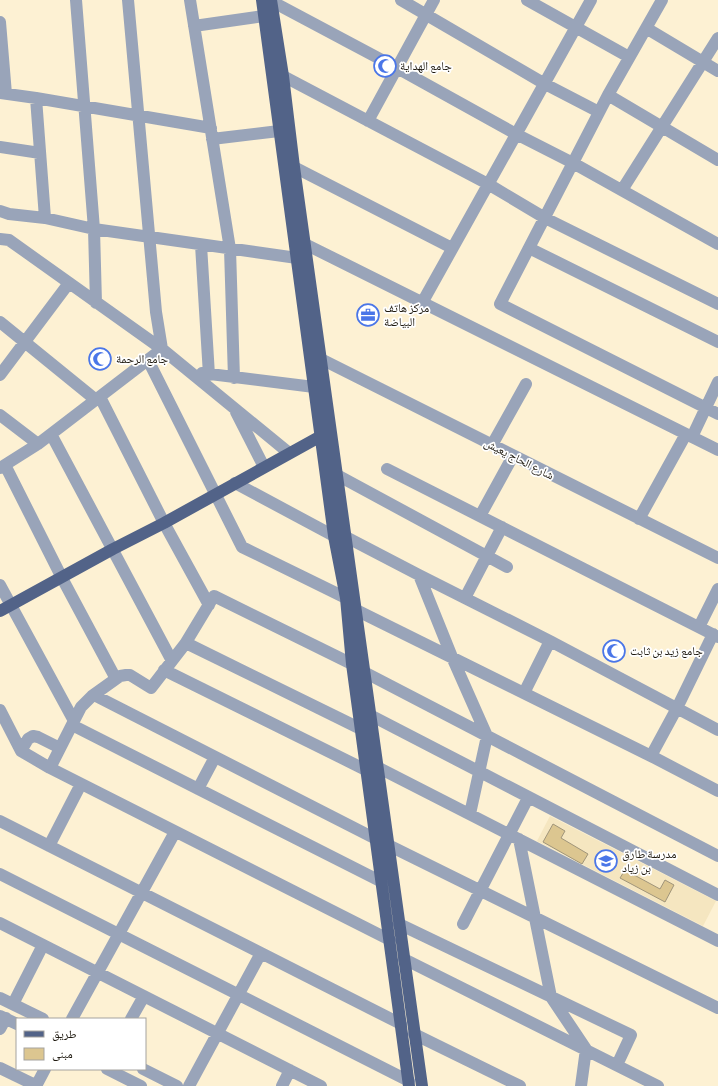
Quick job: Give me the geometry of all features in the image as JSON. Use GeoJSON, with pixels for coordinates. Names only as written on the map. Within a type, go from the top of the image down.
{"type":"FeatureCollection","features":[{"type":"Feature","properties":{"kind":"main road"},"geometry":{"type":"LineString","coordinates":[[268,0],[264,16],[321,436],[356,610],[370,715],[376,839],[409,1084]]}},
{"type":"Feature","properties":{"kind":"main road"},"geometry":{"type":"LineString","coordinates":[[268,0],[283,76],[294,167],[337,475],[340,536],[352,664],[361,729],[372,769],[388,845],[422,1086]]}},
{"type":"Feature","properties":{"kind":"main road"},"geometry":{"type":"LineString","coordinates":[[5,608],[164,523],[321,436]]}},
{"type":"Feature","properties":{"kind":"street"},"geometry":{"type":"LineString","coordinates":[[76,0],[94,229],[96,303]]}},
{"type":"Feature","properties":{"kind":"street"},"geometry":{"type":"LineString","coordinates":[[128,0],[148,236],[156,312],[162,349]]}},
{"type":"Feature","properties":{"kind":"street"},"geometry":{"type":"LineString","coordinates":[[190,0],[230,249],[234,378]]}},
{"type":"Feature","properties":{"kind":"street"},"geometry":{"type":"LineString","coordinates":[[268,0],[397,68],[516,134],[573,163],[718,244]]}},
{"type":"Feature","properties":{"kind":"street"},"geometry":{"type":"LineString","coordinates":[[401,0],[545,84],[599,112]]}},
{"type":"Feature","properties":{"kind":"street"},"geometry":{"type":"LineString","coordinates":[[368,121],[434,0]]}},
{"type":"Feature","properties":{"kind":"street"},"geometry":{"type":"LineString","coordinates":[[527,0],[630,57]]}},
{"type":"Feature","properties":{"kind":"street"},"geometry":{"type":"LineString","coordinates":[[422,303],[591,0]]}},
{"type":"Feature","properties":{"kind":"street"},"geometry":{"type":"LineString","coordinates":[[662,0],[608,95],[500,304],[718,414]]}},
{"type":"Feature","properties":{"kind":"street"},"geometry":{"type":"LineString","coordinates":[[194,26],[264,16]]}},
{"type":"Feature","properties":{"kind":"street"},"geometry":{"type":"LineString","coordinates":[[0,22],[3,94],[36,98],[138,116],[211,134],[279,131]]}},
{"type":"Feature","properties":{"kind":"street"},"geometry":{"type":"LineString","coordinates":[[646,28],[718,71]]}},
{"type":"Feature","properties":{"kind":"street"},"geometry":{"type":"LineString","coordinates":[[622,190],[718,38]]}},
{"type":"Feature","properties":{"kind":"street"},"geometry":{"type":"LineString","coordinates":[[283,76],[488,184],[545,218],[718,304]]}},
{"type":"Feature","properties":{"kind":"street"},"geometry":{"type":"LineString","coordinates":[[608,95],[718,160]]}},
{"type":"Feature","properties":{"kind":"street"},"geometry":{"type":"LineString","coordinates":[[36,98],[45,218]]}},
{"type":"Feature","properties":{"kind":"street"},"geometry":{"type":"LineString","coordinates":[[0,147],[40,153]]}},
{"type":"Feature","properties":{"kind":"street"},"geometry":{"type":"LineString","coordinates":[[294,167],[452,248]]}},
{"type":"Feature","properties":{"kind":"street"},"geometry":{"type":"LineString","coordinates":[[0,211],[9,214],[45,218],[94,229],[297,258]]}},
{"type":"Feature","properties":{"kind":"street"},"geometry":{"type":"LineString","coordinates":[[0,239],[9,240],[162,349],[289,453]]}},
{"type":"Feature","properties":{"kind":"street"},"geometry":{"type":"LineString","coordinates":[[305,244],[718,450]]}},
{"type":"Feature","properties":{"kind":"street"},"geometry":{"type":"LineString","coordinates":[[201,245],[208,375]]}},
{"type":"Feature","properties":{"kind":"street"},"geometry":{"type":"LineString","coordinates":[[529,248],[718,342]]}},
{"type":"Feature","properties":{"kind":"street"},"geometry":{"type":"LineString","coordinates":[[0,375],[69,283]]}},
{"type":"Feature","properties":{"kind":"street"},"geometry":{"type":"LineString","coordinates":[[0,322],[98,398],[209,605]]}},
{"type":"Feature","properties":{"kind":"street"},"geometry":{"type":"LineString","coordinates":[[116,679],[2,466],[38,444],[162,349]]}},
{"type":"Feature","properties":{"kind":"street"},"geometry":{"type":"LineString","coordinates":[[148,360],[242,547],[346,598]]}},
{"type":"Feature","properties":{"kind":"street","name":"شارع الحاج يعيش"},"geometry":{"type":"LineString","coordinates":[[321,360],[718,558]]}},
{"type":"Feature","properties":{"kind":"street"},"geometry":{"type":"LineString","coordinates":[[190,371],[208,375],[314,386]]}},
{"type":"Feature","properties":{"kind":"street"},"geometry":{"type":"LineString","coordinates":[[638,519],[706,408],[718,382]]}},
{"type":"Feature","properties":{"kind":"street"},"geometry":{"type":"LineString","coordinates":[[492,445],[526,384]]}},
{"type":"Feature","properties":{"kind":"street"},"geometry":{"type":"LineString","coordinates":[[234,407],[264,467]]}},
{"type":"Feature","properties":{"kind":"street"},"geometry":{"type":"LineString","coordinates":[[0,415],[38,444]]}},
{"type":"Feature","properties":{"kind":"street"},"geometry":{"type":"LineString","coordinates":[[51,434],[113,549],[168,666],[372,769],[470,814],[718,941]]}},
{"type":"Feature","properties":{"kind":"street"},"geometry":{"type":"LineString","coordinates":[[480,516],[513,456]]}},
{"type":"Feature","properties":{"kind":"street"},"geometry":{"type":"LineString","coordinates":[[387,469],[715,636],[651,756]]}},
{"type":"Feature","properties":{"kind":"street"},"geometry":{"type":"LineString","coordinates":[[337,475],[508,567]]}},
{"type":"Feature","properties":{"kind":"street"},"geometry":{"type":"LineString","coordinates":[[235,483],[550,641],[718,730]]}},
{"type":"Feature","properties":{"kind":"street"},"geometry":{"type":"LineString","coordinates":[[465,598],[502,527]]}},
{"type":"Feature","properties":{"kind":"street"},"geometry":{"type":"LineString","coordinates":[[419,575],[452,657],[487,736],[470,814]]}},
{"type":"Feature","properties":{"kind":"street"},"geometry":{"type":"LineString","coordinates":[[0,585],[5,608],[73,723],[198,789],[382,882]]}},
{"type":"Feature","properties":{"kind":"street"},"geometry":{"type":"LineString","coordinates":[[699,627],[718,589]]}},
{"type":"Feature","properties":{"kind":"street"},"geometry":{"type":"LineString","coordinates":[[50,768],[81,707],[94,695],[120,676],[130,676],[151,688],[186,643],[214,596],[352,664]]}},
{"type":"Feature","properties":{"kind":"street"},"geometry":{"type":"LineString","coordinates":[[356,610],[651,756],[718,791]]}},
{"type":"Feature","properties":{"kind":"street"},"geometry":{"type":"LineString","coordinates":[[524,693],[550,641]]}},
{"type":"Feature","properties":{"kind":"street"},"geometry":{"type":"LineString","coordinates":[[186,643],[361,729]]}},
{"type":"Feature","properties":{"kind":"street"},"geometry":{"type":"LineString","coordinates":[[364,672],[718,856]]}},
{"type":"Feature","properties":{"kind":"street"},"geometry":{"type":"LineString","coordinates":[[94,695],[376,839]]}},
{"type":"Feature","properties":{"kind":"street"},"geometry":{"type":"LineString","coordinates":[[0,710],[5,732],[21,751],[81,784],[390,940]]}},
{"type":"Feature","properties":{"kind":"street"},"geometry":{"type":"LineString","coordinates":[[370,715],[718,896]]}},
{"type":"Feature","properties":{"kind":"street"},"geometry":{"type":"LineString","coordinates":[[21,751],[28,739],[32,736],[38,737],[60,748]]}},
{"type":"Feature","properties":{"kind":"street"},"geometry":{"type":"LineString","coordinates":[[198,789],[215,757]]}},
{"type":"Feature","properties":{"kind":"street"},"geometry":{"type":"LineString","coordinates":[[49,846],[81,784]]}},
{"type":"Feature","properties":{"kind":"street"},"geometry":{"type":"LineString","coordinates":[[463,924],[480,891],[514,837],[528,798]]}},
{"type":"Feature","properties":{"kind":"street"},"geometry":{"type":"LineString","coordinates":[[0,821],[401,1024]]}},
{"type":"Feature","properties":{"kind":"street"},"geometry":{"type":"LineString","coordinates":[[73,1018],[175,832]]}},
{"type":"Feature","properties":{"kind":"street"},"geometry":{"type":"LineString","coordinates":[[514,837],[534,917],[551,997],[586,1049],[581,1086]]}},
{"type":"Feature","properties":{"kind":"street"},"geometry":{"type":"LineString","coordinates":[[388,845],[718,1008]]}},
{"type":"Feature","properties":{"kind":"street"},"geometry":{"type":"LineString","coordinates":[[0,874],[409,1084]]}},
{"type":"Feature","properties":{"kind":"street"},"geometry":{"type":"LineString","coordinates":[[0,923],[321,1086]]}},
{"type":"Feature","properties":{"kind":"street"},"geometry":{"type":"LineString","coordinates":[[399,924],[631,1035],[617,1064]]}},
{"type":"Feature","properties":{"kind":"street"},"geometry":{"type":"LineString","coordinates":[[12,1004],[43,945]]}},
{"type":"Feature","properties":{"kind":"street"},"geometry":{"type":"LineString","coordinates":[[189,1086],[261,953]]}},
{"type":"Feature","properties":{"kind":"street"},"geometry":{"type":"LineString","coordinates":[[404,959],[617,1064],[658,1086]]}},
{"type":"Feature","properties":{"kind":"street"},"geometry":{"type":"LineString","coordinates":[[132,1018],[144,996]]}},
{"type":"Feature","properties":{"kind":"street"},"geometry":{"type":"LineString","coordinates":[[0,998],[41,1018]]}},
{"type":"Feature","properties":{"kind":"street"},"geometry":{"type":"LineString","coordinates":[[0,1030],[3,1017],[16,1024]]}},
{"type":"Feature","properties":{"kind":"street"},"geometry":{"type":"LineString","coordinates":[[414,1034],[520,1086]]}},
{"type":"Feature","properties":{"kind":"street"},"geometry":{"type":"LineString","coordinates":[[0,1068],[36,1086],[44,1070]]}},
{"type":"Feature","properties":{"kind":"street"},"geometry":{"type":"LineString","coordinates":[[109,1070],[142,1086]]}},
{"type":"Feature","properties":{"kind":"street"},"geometry":{"type":"LineString","coordinates":[[145,1070],[177,1086]]}},
{"type":"Feature","properties":{"kind":"street"},"geometry":{"type":"LineString","coordinates":[[282,1086],[290,1070]]}},
{"type":"Feature","properties":{"kind":"shaded area"},"geometry":{"type":"Polygon","coordinates":[[[550,816],[716,901],[703,926],[537,841],[550,816]]]}},
{"type":"Feature","properties":{"kind":"building"},"geometry":{"type":"Polygon","coordinates":[[[553,824],[565,831],[561,838],[588,854],[582,864],[543,842],[553,824]]]}},
{"type":"Feature","properties":{"kind":"building"},"geometry":{"type":"Polygon","coordinates":[[[625,870],[660,889],[665,880],[674,885],[665,902],[620,878],[625,870]]]}},
{"type":"Feature","properties":{"kind":"place","name":"جامع الهداية"},"geometry":{"type":"Point","coordinates":[385,66]}},
{"type":"Feature","properties":{"kind":"place","name":"مركز هاتف البياضة"},"geometry":{"type":"Point","coordinates":[368,315]}},
{"type":"Feature","properties":{"kind":"place","name":"جامع الرحمة"},"geometry":{"type":"Point","coordinates":[100,359]}},
{"type":"Feature","properties":{"kind":"place","name":"جامع زيد بن ثابت"},"geometry":{"type":"Point","coordinates":[614,651]}},
{"type":"Feature","properties":{"kind":"place","name":"مدرسة طارق بن زياد"},"geometry":{"type":"Point","coordinates":[606,861]}}]}
